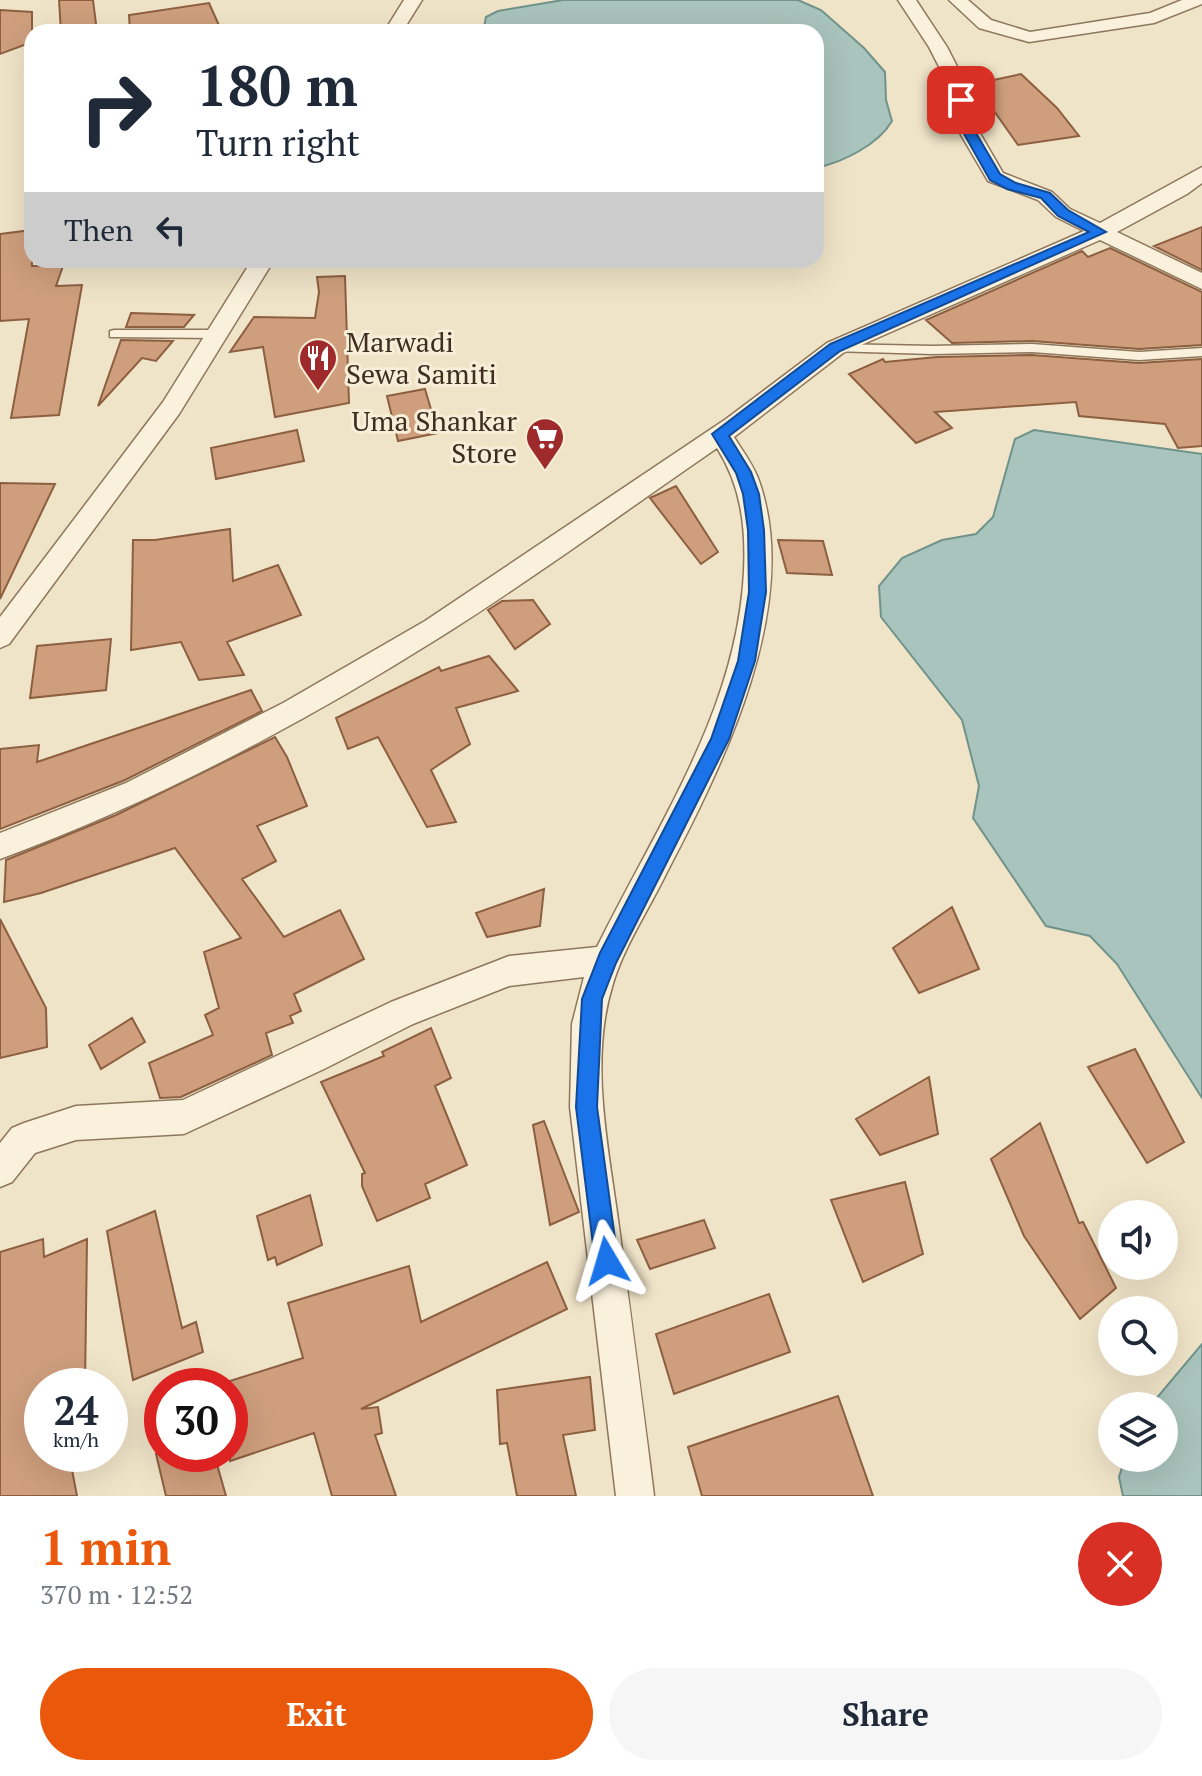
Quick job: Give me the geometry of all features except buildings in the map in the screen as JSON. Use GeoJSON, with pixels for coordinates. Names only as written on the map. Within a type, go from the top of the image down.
{"type":"FeatureCollection","features":[{"type":"Feature","properties":{"kind":"street"},"geometry":{"type":"LineString","coordinates":[[398,24],[413,0]]}},
{"type":"Feature","properties":{"kind":"street"},"geometry":{"type":"LineString","coordinates":[[907,0],[938,47],[958,86],[960,116],[995,177],[1045,196],[1063,213],[1202,282]]}},
{"type":"Feature","properties":{"kind":"street"},"geometry":{"type":"LineString","coordinates":[[958,0],[985,24],[1029,37],[1154,18],[1197,0]]}},
{"type":"Feature","properties":{"kind":"street"},"geometry":{"type":"LineString","coordinates":[[0,846],[136,792],[293,711],[434,628],[720,434],[835,348],[1100,232],[1180,190],[1202,173]]}},
{"type":"Feature","properties":{"kind":"street"},"geometry":{"type":"LineString","coordinates":[[0,637],[171,408],[258,268]]}},
{"type":"Feature","properties":{"kind":"street"},"geometry":{"type":"LineString","coordinates":[[635,1496],[587,1107],[592,999],[608,960],[720,739],[746,661],[758,592],[756,530],[751,494],[743,472],[720,434]]}},
{"type":"Feature","properties":{"kind":"street"},"geometry":{"type":"LineString","coordinates":[[0,1170],[24,1140],[76,1123],[184,1117],[402,1013],[509,971],[608,960]]}},
{"type":"Feature","properties":{"kind":"lane"},"geometry":{"type":"LineString","coordinates":[[114,334],[217,334]]}},
{"type":"Feature","properties":{"kind":"lane"},"geometry":{"type":"LineString","coordinates":[[835,348],[1032,348],[1139,356],[1202,352]]}},
{"type":"Feature","properties":{"kind":"water"},"geometry":{"type":"Polygon","coordinates":[[[563,0],[798,0],[821,10],[864,48],[885,72],[886,100],[892,121],[878,138],[859,151],[824,166],[824,24],[485,24],[486,17],[498,11],[563,0]]]}},
{"type":"Feature","properties":{"kind":"water"},"geometry":{"type":"Polygon","coordinates":[[[1034,430],[1202,454],[1202,1098],[1117,964],[1090,936],[1046,926],[973,818],[979,786],[962,720],[881,617],[879,586],[902,558],[942,540],[976,534],[993,517],[1015,439],[1034,430]]]}},
{"type":"Feature","properties":{"kind":"water"},"geometry":{"type":"Polygon","coordinates":[[[1202,1344],[1202,1496],[1123,1496],[1121,1472],[1178,1472],[1178,1392],[1162,1392],[1202,1344]]]}},
{"type":"Feature","properties":{"kind":"place","name":"Marwadi Sewa Samiti"},"geometry":{"type":"Point","coordinates":[318,392]}},
{"type":"Feature","properties":{"kind":"place","name":"Uma Shankar Store"},"geometry":{"type":"Point","coordinates":[545,471]}},
{"type":"Feature","properties":{"kind":"route"},"geometry":{"type":"LineString","coordinates":[[607,1261],[587,1107],[592,999],[608,960],[720,739],[746,661],[758,592],[756,530],[751,494],[743,472],[720,434],[835,348],[1100,232],[1063,213],[1045,196],[995,177],[960,116],[961,100]]}}]}
